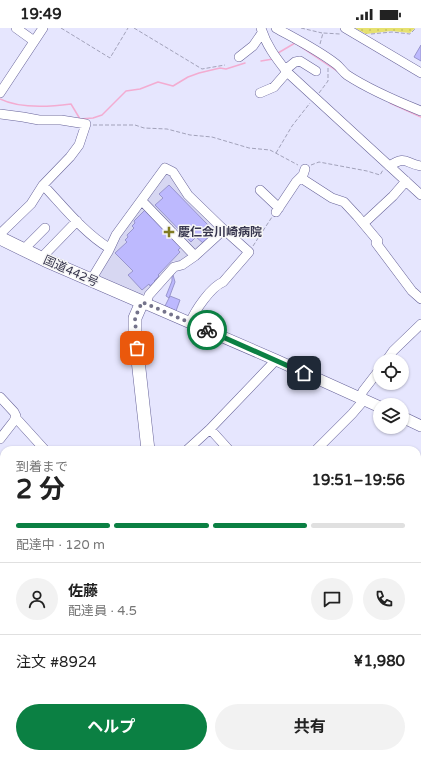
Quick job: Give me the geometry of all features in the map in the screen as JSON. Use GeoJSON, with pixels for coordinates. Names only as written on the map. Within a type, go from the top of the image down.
{"type":"FeatureCollection","features":[{"type":"Feature","properties":{"kind":"highway","name":"国道442号"},"geometry":{"type":"LineString","coordinates":[[0,238],[144,303]]}},
{"type":"Feature","properties":{"kind":"highway"},"geometry":{"type":"LineString","coordinates":[[144,303],[135,318],[135,333],[148,446]]}},
{"type":"Feature","properties":{"kind":"main road"},"geometry":{"type":"LineString","coordinates":[[144,303],[373,404]]}},
{"type":"Feature","properties":{"kind":"main road"},"geometry":{"type":"LineString","coordinates":[[409,420],[421,426]]}},
{"type":"Feature","properties":{"kind":"street"},"geometry":{"type":"LineString","coordinates":[[16,28],[34,41]]}},
{"type":"Feature","properties":{"kind":"street"},"geometry":{"type":"LineString","coordinates":[[0,93],[43,28]]}},
{"type":"Feature","properties":{"kind":"street"},"geometry":{"type":"LineString","coordinates":[[276,28],[331,61],[345,74],[393,100],[421,111]]}},
{"type":"Feature","properties":{"kind":"street"},"geometry":{"type":"LineString","coordinates":[[345,28],[421,73]]}},
{"type":"Feature","properties":{"kind":"street"},"geometry":{"type":"LineString","coordinates":[[239,56],[253,46],[261,30]]}},
{"type":"Feature","properties":{"kind":"street"},"geometry":{"type":"LineString","coordinates":[[261,30],[275,57],[286,71],[421,195]]}},
{"type":"Feature","properties":{"kind":"street"},"geometry":{"type":"LineString","coordinates":[[260,93],[274,87],[295,62],[300,61],[316,71]]}},
{"type":"Feature","properties":{"kind":"street"},"geometry":{"type":"LineString","coordinates":[[0,114],[39,120],[61,120],[86,124],[79,144],[70,157],[43,185],[31,204],[0,234]]}},
{"type":"Feature","properties":{"kind":"street"},"geometry":{"type":"LineString","coordinates":[[388,165],[399,160],[421,166]]}},
{"type":"Feature","properties":{"kind":"street"},"geometry":{"type":"LineString","coordinates":[[91,280],[116,235],[166,168],[173,172],[188,195],[249,252],[223,282],[218,284],[206,298],[193,315],[190,323]]}},
{"type":"Feature","properties":{"kind":"street"},"geometry":{"type":"LineString","coordinates":[[260,190],[278,210],[296,182],[302,178],[305,169]]}},
{"type":"Feature","properties":{"kind":"street"},"geometry":{"type":"LineString","coordinates":[[302,178],[332,198],[344,202],[364,223],[412,291],[421,299]]}},
{"type":"Feature","properties":{"kind":"street"},"geometry":{"type":"LineString","coordinates":[[364,223],[393,196],[406,181]]}},
{"type":"Feature","properties":{"kind":"street"},"geometry":{"type":"LineString","coordinates":[[43,185],[77,221],[100,242],[109,248]]}},
{"type":"Feature","properties":{"kind":"street"},"geometry":{"type":"LineString","coordinates":[[142,201],[195,256]]}},
{"type":"Feature","properties":{"kind":"street"},"geometry":{"type":"LineString","coordinates":[[45,254],[77,221]]}},
{"type":"Feature","properties":{"kind":"street"},"geometry":{"type":"LineString","coordinates":[[144,303],[148,295],[174,267],[182,265],[195,256],[218,235],[221,227]]}},
{"type":"Feature","properties":{"kind":"street"},"geometry":{"type":"LineString","coordinates":[[26,251],[28,245],[45,228]]}},
{"type":"Feature","properties":{"kind":"street"},"geometry":{"type":"LineString","coordinates":[[391,354],[421,324]]}},
{"type":"Feature","properties":{"kind":"street"},"geometry":{"type":"LineString","coordinates":[[191,446],[210,429],[276,360]]}},
{"type":"Feature","properties":{"kind":"street"},"geometry":{"type":"LineString","coordinates":[[320,446],[352,414],[362,399],[363,391],[373,378]]}},
{"type":"Feature","properties":{"kind":"street"},"geometry":{"type":"LineString","coordinates":[[0,397],[14,412],[15,417],[40,446]]}},
{"type":"Feature","properties":{"kind":"street"},"geometry":{"type":"LineString","coordinates":[[0,439],[14,421],[15,417]]}},
{"type":"Feature","properties":{"kind":"street"},"geometry":{"type":"LineString","coordinates":[[210,429],[226,446]]}},
{"type":"Feature","properties":{"kind":"path"},"geometry":{"type":"LineString","coordinates":[[60,28],[110,58],[128,28]]}},
{"type":"Feature","properties":{"kind":"path"},"geometry":{"type":"LineString","coordinates":[[134,28],[202,69],[225,65]]}},
{"type":"Feature","properties":{"kind":"path"},"geometry":{"type":"LineString","coordinates":[[301,28],[323,33],[355,34]]}},
{"type":"Feature","properties":{"kind":"path"},"geometry":{"type":"LineString","coordinates":[[369,34],[392,32],[410,34],[416,28]]}},
{"type":"Feature","properties":{"kind":"path"},"geometry":{"type":"LineString","coordinates":[[318,53],[323,33]]}},
{"type":"Feature","properties":{"kind":"path"},"geometry":{"type":"LineString","coordinates":[[276,154],[292,126],[328,81],[328,69],[331,61]]}},
{"type":"Feature","properties":{"kind":"path"},"geometry":{"type":"LineString","coordinates":[[86,124],[167,129],[190,135],[212,137],[249,148],[270,150],[305,169],[309,165],[319,162],[367,171],[380,175],[388,165]]}},
{"type":"Feature","properties":{"kind":"path"},"geometry":{"type":"LineString","coordinates":[[249,252],[278,210]]}},
{"type":"Feature","properties":{"kind":"shaded area"},"geometry":{"type":"Polygon","coordinates":[[[355,28],[415,28],[410,33],[391,31],[366,34],[355,28]]]}},
{"type":"Feature","properties":{"kind":"shaded area","name":"慶仁会川崎病院"},"geometry":{"type":"Polygon","coordinates":[[[166,171],[215,223],[217,231],[188,258],[180,261],[173,261],[145,293],[140,295],[96,275],[117,238],[166,171]]]}},
{"type":"Feature","properties":{"kind":"building"},"geometry":{"type":"Polygon","coordinates":[[[421,45],[421,61],[414,57],[421,45]]]}},
{"type":"Feature","properties":{"kind":"building"},"geometry":{"type":"Polygon","coordinates":[[[169,185],[208,225],[203,230],[209,237],[203,243],[196,237],[191,242],[155,205],[163,198],[159,194],[169,185]]]}},
{"type":"Feature","properties":{"kind":"building"},"geometry":{"type":"Polygon","coordinates":[[[145,210],[181,247],[178,250],[180,252],[158,275],[159,276],[154,281],[155,282],[150,286],[149,284],[142,290],[128,275],[133,271],[115,253],[127,242],[125,240],[128,237],[127,235],[134,228],[132,226],[135,223],[134,221],[145,210]]]}},
{"type":"Feature","properties":{"kind":"building"},"geometry":{"type":"Polygon","coordinates":[[[173,275],[175,282],[169,298],[166,296],[173,275]]]}},
{"type":"Feature","properties":{"kind":"building"},"geometry":{"type":"Polygon","coordinates":[[[170,296],[180,300],[176,311],[165,306],[170,296]]]}},
{"type":"Feature","properties":{"kind":"waterway"},"geometry":{"type":"LineString","coordinates":[[278,53],[295,43]]}},
{"type":"Feature","properties":{"kind":"waterway"},"geometry":{"type":"LineString","coordinates":[[298,45],[337,71]]}},
{"type":"Feature","properties":{"kind":"waterway"},"geometry":{"type":"LineString","coordinates":[[261,61],[273,59]]}},
{"type":"Feature","properties":{"kind":"waterway"},"geometry":{"type":"LineString","coordinates":[[0,99],[25,106],[53,106],[71,104],[80,119],[93,118],[102,115],[126,91],[140,89],[158,82],[173,86],[188,77],[199,73],[220,68],[226,69],[245,63]]}},
{"type":"Feature","properties":{"kind":"waterway"},"geometry":{"type":"LineString","coordinates":[[390,103],[421,117]]}},
{"type":"Feature","properties":{"kind":"way so far"},"geometry":{"type":"LineString","coordinates":[[137,348],[135,318],[142,302],[207,330]]}},
{"type":"Feature","properties":{"kind":"place","name":"慶仁会川崎病院"},"geometry":{"type":"Point","coordinates":[169,232]}},
{"type":"Feature","properties":{"kind":"route"},"geometry":{"type":"LineString","coordinates":[[207,330],[304,373]]}}]}
